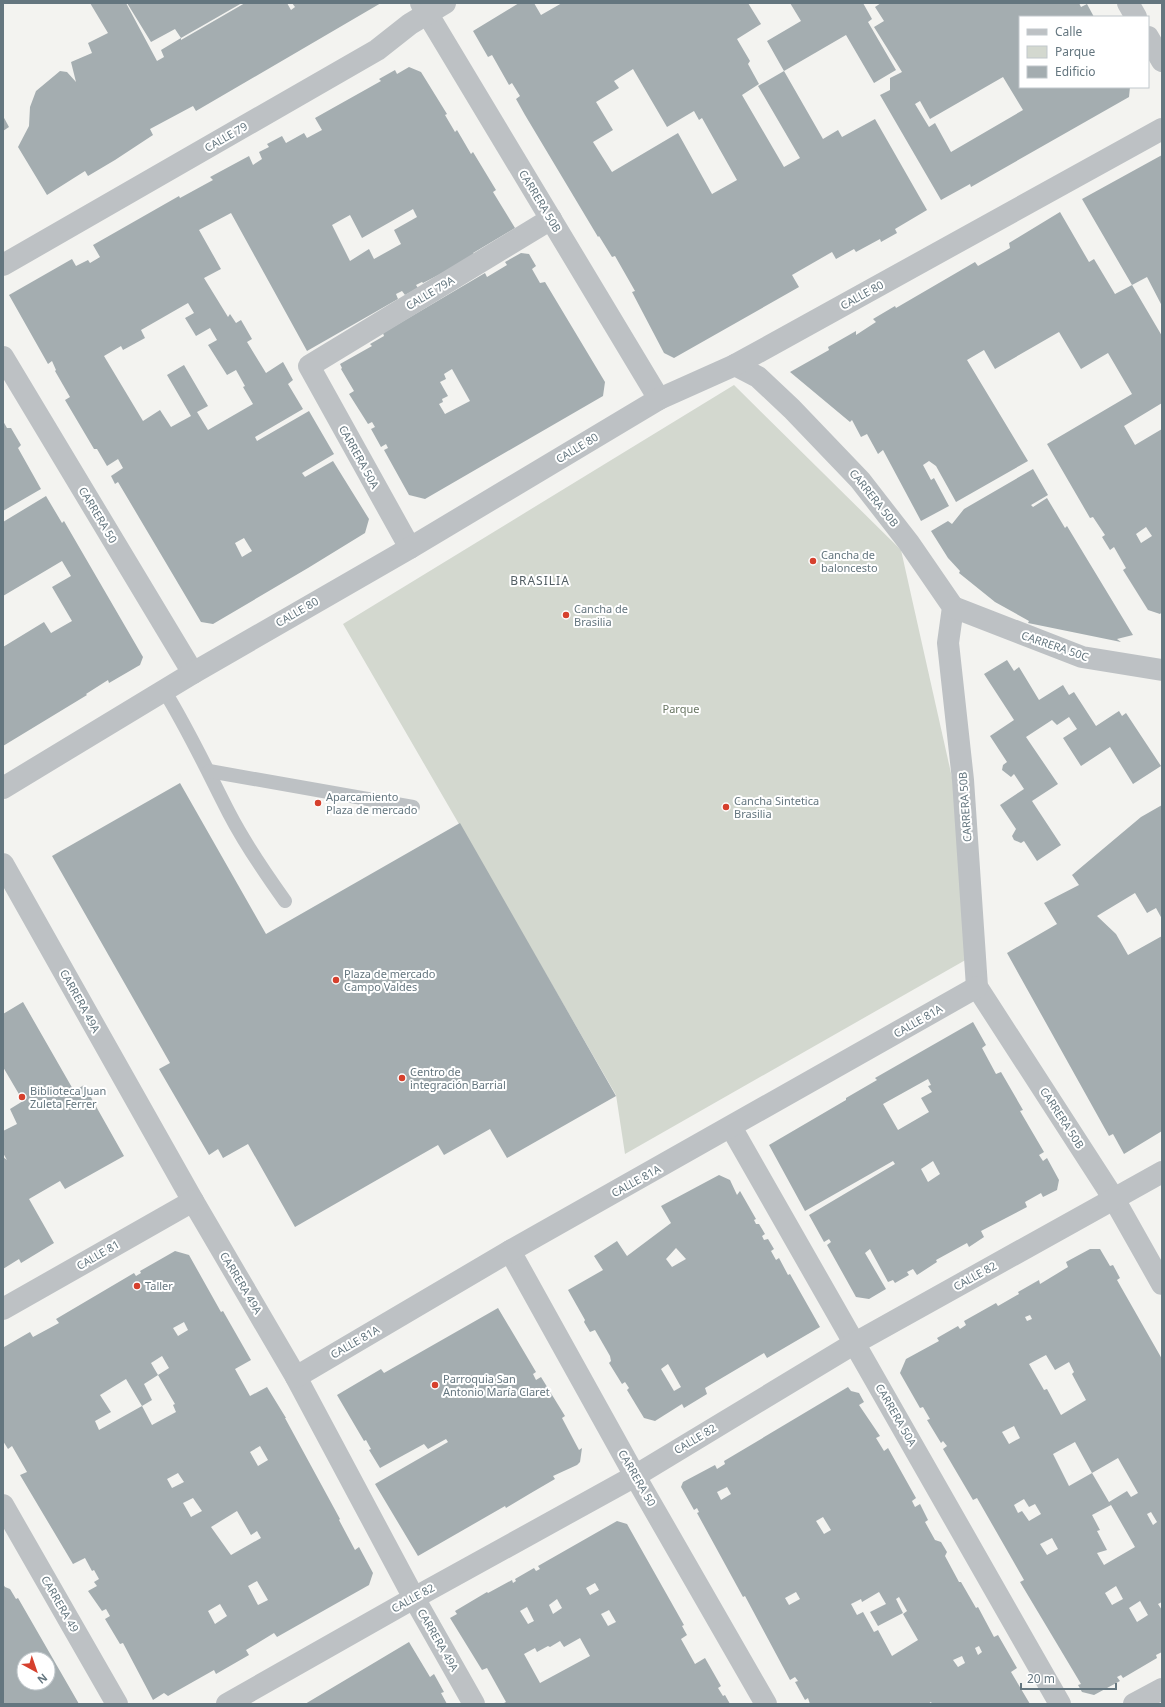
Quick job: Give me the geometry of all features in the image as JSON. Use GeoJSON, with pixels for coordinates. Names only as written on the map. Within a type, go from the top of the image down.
{"type":"FeatureCollection","features":[{"type":"Feature","properties":{"kind":"street"},"geometry":{"type":"LineString","coordinates":[[1128,3],[1135,16]]}},
{"type":"Feature","properties":{"kind":"street","name":"CARRERA 50B"},"geometry":{"type":"LineString","coordinates":[[431,6],[551,220],[659,398]]}},
{"type":"Feature","properties":{"kind":"street","name":"CALLE 79"},"geometry":{"type":"LineString","coordinates":[[3,265],[377,50],[431,6]]}},
{"type":"Feature","properties":{"kind":"street"},"geometry":{"type":"LineString","coordinates":[[1149,39],[1162,61]]}},
{"type":"Feature","properties":{"kind":"street","name":"CALLE 80"},"geometry":{"type":"LineString","coordinates":[[3,788],[165,692],[193,673],[410,548],[659,398],[735,365],[1162,129]]}},
{"type":"Feature","properties":{"kind":"street","name":"CALLE 79A"},"geometry":{"type":"LineString","coordinates":[[309,366],[551,220]]}},
{"type":"Feature","properties":{"kind":"street","name":"CARRERA 50"},"geometry":{"type":"LineString","coordinates":[[3,357],[193,673]]}},
{"type":"Feature","properties":{"kind":"street","name":"CARRERA 50B"},"geometry":{"type":"LineString","coordinates":[[735,365],[764,383],[792,409],[860,480],[910,543],[953,607],[948,643],[963,780],[977,987],[1114,1199],[1162,1284]]}},
{"type":"Feature","properties":{"kind":"street","name":"CARRERA 50A"},"geometry":{"type":"LineString","coordinates":[[309,366],[410,548]]}},
{"type":"Feature","properties":{"kind":"street","name":"CARRERA 50C"},"geometry":{"type":"LineString","coordinates":[[953,607],[1082,657],[1162,670]]}},
{"type":"Feature","properties":{"kind":"street","name":"CARRERA 49A"},"geometry":{"type":"LineString","coordinates":[[3,864],[193,1202],[296,1377],[414,1598],[474,1704]]}},
{"type":"Feature","properties":{"kind":"street","name":"CALLE 81A"},"geometry":{"type":"LineString","coordinates":[[296,1377],[510,1251],[977,987]]}},
{"type":"Feature","properties":{"kind":"street","name":"CARRERA 50A"},"geometry":{"type":"LineString","coordinates":[[731,1127],[856,1343],[1060,1704]]}},
{"type":"Feature","properties":{"kind":"street","name":"CALLE 82"},"geometry":{"type":"LineString","coordinates":[[227,1704],[414,1598],[635,1476],[856,1343],[1162,1172]]}},
{"type":"Feature","properties":{"kind":"street","name":"CALLE 81"},"geometry":{"type":"LineString","coordinates":[[3,1309],[193,1202]]}},
{"type":"Feature","properties":{"kind":"street","name":"CARRERA 50"},"geometry":{"type":"LineString","coordinates":[[510,1251],[635,1476],[766,1704]]}},
{"type":"Feature","properties":{"kind":"street","name":"CARRERA 49"},"geometry":{"type":"LineString","coordinates":[[3,1505],[117,1704]]}},
{"type":"Feature","properties":{"kind":"street"},"geometry":{"type":"LineString","coordinates":[[1134,1704],[1162,1689]]}},
{"type":"Feature","properties":{"kind":"lane"},"geometry":{"type":"LineString","coordinates":[[165,692],[188,730],[230,815],[255,859],[285,901]]}},
{"type":"Feature","properties":{"kind":"lane"},"geometry":{"type":"LineString","coordinates":[[208,771],[413,807]]}},
{"type":"Feature","properties":{"kind":"green space","name":"Parque"},"geometry":{"type":"Polygon","coordinates":[[[734,385],[901,550],[953,782],[969,958],[625,1154],[616,1095],[343,624],[734,385]]]}},
{"type":"Feature","properties":{"kind":"building"},"geometry":{"type":"Polygon","coordinates":[[[90,3],[126,3],[157,61],[164,57],[161,50],[245,3],[287,3],[291,10],[295,7],[292,3],[381,3],[196,111],[193,106],[150,129],[153,135],[115,160],[88,176],[85,171],[47,195],[18,147],[29,126],[30,107],[36,91],[60,71],[67,72],[76,82],[71,62],[92,53],[88,43],[108,33],[90,3]]]}},
{"type":"Feature","properties":{"kind":"building"},"geometry":{"type":"Polygon","coordinates":[[[127,3],[242,3],[181,38],[175,29],[151,42],[127,3]]]}},
{"type":"Feature","properties":{"kind":"building"},"geometry":{"type":"Polygon","coordinates":[[[519,3],[534,3],[541,15],[562,3],[748,3],[761,24],[737,39],[750,61],[748,64],[759,84],[742,95],[784,167],[800,158],[758,86],[784,71],[823,139],[838,130],[842,137],[875,119],[927,210],[895,229],[897,233],[881,242],[880,239],[856,252],[854,249],[836,259],[832,252],[792,275],[799,287],[674,358],[664,353],[632,292],[635,291],[615,256],[612,257],[599,236],[598,237],[525,115],[516,99],[520,96],[512,83],[509,85],[492,55],[488,57],[473,31],[519,3]],[[633,69],[614,81],[619,88],[596,102],[613,130],[593,142],[612,172],[678,133],[712,194],[737,180],[702,118],[699,120],[694,111],[667,127],[633,69]]]}},
{"type":"Feature","properties":{"kind":"building"},"geometry":{"type":"Polygon","coordinates":[[[790,3],[863,3],[872,19],[868,22],[896,70],[874,83],[846,35],[784,71],[767,41],[801,21],[790,3]]]}},
{"type":"Feature","properties":{"kind":"building"},"geometry":{"type":"Polygon","coordinates":[[[881,3],[1079,3],[1081,7],[1087,4],[1093,16],[1019,16],[1019,88],[1130,88],[1129,97],[971,187],[970,184],[941,200],[880,95],[890,90],[890,78],[902,72],[874,27],[884,21],[875,7],[881,3]],[[1003,77],[930,119],[920,101],[915,104],[929,127],[935,123],[951,152],[1023,110],[1003,77]]]}},
{"type":"Feature","properties":{"kind":"building"},"geometry":{"type":"Polygon","coordinates":[[[409,67],[421,72],[447,114],[445,115],[455,132],[457,130],[471,154],[473,152],[496,190],[493,192],[515,228],[473,253],[475,256],[423,283],[422,282],[416,285],[418,288],[405,295],[402,291],[396,294],[398,299],[307,351],[231,213],[199,230],[221,269],[204,278],[228,317],[230,314],[236,323],[241,320],[252,339],[247,342],[266,373],[283,362],[293,380],[288,384],[303,409],[255,437],[257,441],[309,411],[334,454],[302,473],[305,477],[333,461],[369,519],[365,533],[308,568],[213,624],[201,622],[118,482],[115,484],[111,476],[123,468],[118,459],[107,466],[97,449],[94,449],[65,400],[70,397],[55,371],[56,370],[52,361],[48,364],[9,295],[72,259],[76,266],[88,260],[90,263],[100,257],[93,245],[179,196],[180,198],[213,180],[210,177],[249,156],[253,165],[262,159],[259,152],[269,147],[267,144],[282,136],[286,143],[304,133],[307,138],[322,130],[315,118],[381,81],[379,79],[395,70],[397,74],[409,67]],[[413,209],[362,238],[350,215],[332,225],[350,261],[369,249],[374,259],[401,244],[394,230],[417,217],[413,209]],[[188,303],[141,330],[145,338],[123,350],[121,346],[104,356],[143,421],[160,410],[171,427],[191,416],[167,375],[184,365],[208,406],[197,412],[208,430],[253,404],[243,387],[245,386],[236,370],[227,375],[208,345],[217,340],[210,328],[196,336],[185,318],[194,313],[188,303]],[[244,538],[235,543],[242,557],[252,551],[244,538]]]}},
{"type":"Feature","properties":{"kind":"building"},"geometry":{"type":"Polygon","coordinates":[[[3,116],[9,127],[3,131],[3,116]]]}},
{"type":"Feature","properties":{"kind":"building"},"geometry":{"type":"Polygon","coordinates":[[[1162,155],[1162,306],[1147,277],[1132,285],[1082,199],[1162,155]]]}},
{"type":"Feature","properties":{"kind":"building"},"geometry":{"type":"Polygon","coordinates":[[[1060,212],[1089,262],[1094,259],[1115,294],[1132,285],[1162,336],[1162,403],[1124,426],[1135,445],[1162,429],[1162,612],[1160,614],[1148,610],[1123,570],[1126,568],[1114,547],[1110,550],[1102,537],[1105,535],[1093,517],[1090,518],[1047,444],[1132,394],[1108,353],[1081,369],[1059,332],[995,369],[984,350],[967,360],[1028,461],[956,502],[936,466],[929,461],[923,465],[931,480],[934,478],[949,506],[921,521],[883,450],[878,454],[867,434],[861,437],[852,420],[850,422],[790,372],[829,350],[828,347],[856,331],[856,335],[876,322],[873,319],[895,306],[896,308],[975,262],[978,266],[1010,248],[1009,243],[1060,212]],[[1146,527],[1136,534],[1141,543],[1152,536],[1146,527]]]}},
{"type":"Feature","properties":{"kind":"building"},"geometry":{"type":"Polygon","coordinates":[[[521,253],[529,254],[536,266],[532,269],[540,283],[545,282],[605,382],[603,396],[425,499],[409,495],[384,450],[388,448],[386,444],[381,447],[371,429],[375,427],[372,422],[368,424],[349,394],[354,391],[341,369],[340,364],[372,346],[370,344],[384,336],[383,333],[485,273],[487,277],[507,265],[505,262],[521,253]],[[452,369],[444,374],[446,379],[440,382],[448,396],[442,399],[443,402],[439,404],[445,414],[470,401],[452,369]]]}},
{"type":"Feature","properties":{"kind":"building"},"geometry":{"type":"Polygon","coordinates":[[[3,421],[7,428],[11,428],[21,445],[18,448],[41,489],[3,511],[3,421]]]}},
{"type":"Feature","properties":{"kind":"building"},"geometry":{"type":"Polygon","coordinates":[[[1033,469],[1048,495],[1031,505],[1033,507],[1047,498],[1065,528],[1067,526],[1133,635],[1117,639],[1121,642],[1028,623],[1029,621],[995,602],[959,573],[960,571],[948,558],[931,531],[948,521],[952,524],[964,509],[1033,469]]]}},
{"type":"Feature","properties":{"kind":"building"},"geometry":{"type":"Polygon","coordinates":[[[46,496],[62,523],[64,521],[143,657],[140,665],[109,683],[108,680],[86,694],[87,695],[3,746],[3,647],[44,622],[51,633],[72,621],[52,587],[71,576],[62,561],[3,596],[3,522],[46,496]]]}},
{"type":"Feature","properties":{"kind":"building"},"geometry":{"type":"Polygon","coordinates":[[[1007,660],[1014,671],[1019,667],[1039,700],[1063,685],[1069,695],[1074,692],[1096,726],[1119,711],[1122,716],[1126,713],[1161,766],[1133,784],[1110,747],[1081,766],[1063,738],[1077,729],[1069,717],[1057,725],[1052,720],[1026,737],[1058,784],[1032,801],[1061,845],[1037,861],[1024,841],[1021,843],[1014,840],[1012,836],[1016,829],[1000,805],[1024,789],[1014,774],[1011,777],[1002,770],[1003,765],[1007,762],[990,736],[1014,720],[984,674],[1007,660]]]}},
{"type":"Feature","properties":{"kind":"building","name":"Plaza de mercado Campo Valdes"},"geometry":{"type":"Polygon","coordinates":[[[180,783],[266,934],[460,823],[616,1096],[507,1158],[490,1129],[444,1155],[438,1145],[295,1227],[248,1144],[223,1158],[218,1149],[209,1155],[159,1069],[170,1063],[52,856],[180,783]]]}},
{"type":"Feature","properties":{"kind":"building"},"geometry":{"type":"Polygon","coordinates":[[[1162,805],[1162,919],[1156,908],[1147,913],[1135,893],[1097,916],[1116,934],[1128,955],[1162,936],[1162,1131],[1124,1154],[1113,1134],[1109,1136],[1007,953],[1057,924],[1044,903],[1079,885],[1072,875],[1141,817],[1162,805]]]}},
{"type":"Feature","properties":{"kind":"building"},"geometry":{"type":"Polygon","coordinates":[[[23,1002],[74,1091],[84,1085],[124,1156],[65,1189],[60,1181],[29,1199],[54,1243],[21,1263],[19,1259],[3,1269],[3,1157],[7,1160],[3,1153],[3,1131],[17,1124],[10,1109],[23,1101],[3,1067],[3,1014],[23,1002]]]}},
{"type":"Feature","properties":{"kind":"building"},"geometry":{"type":"Polygon","coordinates":[[[973,1022],[986,1045],[982,1048],[996,1074],[1001,1072],[1023,1110],[1020,1111],[1044,1152],[1039,1155],[1043,1161],[1047,1158],[1059,1180],[1057,1190],[1043,1197],[1041,1193],[1025,1202],[1027,1207],[981,1231],[984,1237],[969,1247],[967,1243],[936,1260],[937,1262],[917,1275],[913,1269],[907,1272],[909,1275],[895,1283],[893,1280],[888,1282],[870,1249],[865,1253],[886,1289],[869,1299],[856,1297],[827,1245],[831,1242],[829,1239],[824,1242],[809,1215],[895,1164],[893,1161],[805,1211],[769,1145],[846,1100],[846,1098],[877,1080],[875,1078],[973,1022]],[[928,1079],[883,1104],[898,1130],[929,1112],[921,1098],[932,1092],[928,1086],[931,1085],[928,1079]],[[933,1161],[921,1169],[928,1182],[940,1174],[933,1161]]]}},
{"type":"Feature","properties":{"kind":"building"},"geometry":{"type":"Polygon","coordinates":[[[719,1175],[730,1180],[737,1195],[740,1191],[756,1219],[754,1220],[756,1224],[759,1224],[765,1234],[762,1236],[764,1240],[768,1239],[774,1249],[771,1251],[776,1260],[779,1258],[788,1275],[790,1274],[820,1327],[767,1358],[764,1353],[705,1388],[707,1394],[684,1408],[682,1404],[655,1421],[644,1418],[627,1390],[629,1388],[625,1382],[622,1384],[609,1363],[611,1361],[610,1356],[595,1330],[590,1332],[568,1290],[603,1270],[594,1256],[617,1241],[627,1256],[671,1223],[661,1206],[719,1175]],[[676,1248],[666,1259],[672,1267],[686,1259],[676,1248]],[[668,1364],[661,1369],[674,1391],[681,1387],[668,1364]]]}},
{"type":"Feature","properties":{"kind":"building"},"geometry":{"type":"Polygon","coordinates":[[[1090,1249],[1100,1249],[1110,1266],[1113,1265],[1120,1278],[1117,1280],[1162,1359],[1162,1602],[1158,1604],[1162,1610],[1162,1652],[1156,1655],[1157,1658],[1123,1678],[1121,1675],[1117,1677],[1120,1681],[1094,1695],[1082,1692],[1078,1685],[1081,1684],[1020,1582],[1024,1580],[977,1498],[973,1500],[943,1449],[947,1446],[943,1441],[941,1443],[927,1420],[930,1419],[923,1407],[920,1408],[900,1373],[906,1359],[939,1341],[937,1338],[958,1326],[960,1329],[966,1325],[964,1321],[996,1303],[998,1306],[1039,1280],[1040,1284],[1068,1267],[1066,1262],[1090,1249]],[[1030,1315],[1025,1317],[1027,1321],[1032,1319],[1030,1315]],[[1046,1355],[1029,1364],[1044,1390],[1047,1389],[1061,1415],[1086,1400],[1072,1374],[1074,1372],[1069,1362],[1055,1370],[1046,1355]],[[1014,1426],[1002,1432],[1009,1444],[1020,1438],[1014,1426]],[[1075,1442],[1053,1454],[1069,1486],[1092,1473],[1075,1442]],[[1118,1458],[1092,1473],[1109,1502],[1127,1491],[1131,1497],[1138,1493],[1118,1458]],[[1024,1499],[1014,1505],[1018,1513],[1022,1511],[1029,1521],[1041,1514],[1035,1504],[1029,1507],[1024,1499]],[[1111,1505],[1092,1515],[1100,1530],[1097,1531],[1107,1550],[1097,1553],[1104,1565],[1135,1547],[1111,1505]],[[1151,1512],[1147,1514],[1153,1525],[1157,1522],[1151,1512]],[[1052,1538],[1040,1544],[1047,1555],[1058,1549],[1052,1538]],[[1116,1586],[1105,1593],[1112,1605],[1123,1599],[1116,1586]],[[1140,1601],[1129,1608],[1137,1622],[1148,1615],[1140,1601]]]}},
{"type":"Feature","properties":{"kind":"building"},"geometry":{"type":"Polygon","coordinates":[[[175,1251],[189,1255],[221,1312],[223,1311],[251,1360],[235,1369],[250,1396],[267,1387],[286,1418],[355,1550],[359,1547],[373,1573],[369,1585],[277,1637],[274,1633],[246,1650],[249,1655],[216,1674],[214,1670],[168,1696],[164,1693],[153,1700],[123,1643],[120,1644],[105,1619],[110,1616],[106,1609],[102,1611],[88,1591],[97,1586],[94,1582],[99,1579],[94,1570],[92,1571],[85,1558],[73,1564],[20,1475],[27,1472],[12,1446],[8,1449],[3,1441],[4,1347],[30,1332],[33,1337],[59,1323],[56,1319],[134,1273],[136,1276],[141,1273],[140,1271],[175,1251]],[[184,1322],[173,1328],[178,1336],[188,1330],[184,1322]],[[162,1356],[151,1363],[158,1375],[169,1368],[162,1356]],[[158,1375],[144,1384],[152,1400],[142,1406],[152,1425],[176,1412],[173,1405],[175,1404],[158,1375]],[[126,1379],[100,1395],[111,1412],[95,1421],[99,1430],[142,1406],[126,1379]],[[260,1446],[250,1452],[258,1466],[268,1460],[260,1446]],[[178,1473],[167,1479],[172,1488],[184,1482],[178,1473]],[[193,1498],[183,1503],[191,1517],[202,1511],[193,1498]],[[237,1511],[211,1527],[231,1555],[261,1538],[257,1531],[251,1535],[237,1511]],[[257,1581],[248,1586],[258,1605],[268,1600],[257,1581]],[[220,1604],[208,1611],[215,1624],[227,1616],[220,1604]]]}},
{"type":"Feature","properties":{"kind":"building"},"geometry":{"type":"Polygon","coordinates":[[[498,1308],[536,1372],[533,1374],[536,1380],[541,1377],[565,1416],[562,1418],[579,1450],[582,1448],[580,1462],[577,1465],[553,1476],[555,1479],[506,1508],[505,1506],[418,1556],[375,1484],[448,1442],[446,1439],[428,1449],[424,1444],[380,1468],[369,1450],[371,1449],[366,1440],[364,1441],[337,1395],[381,1369],[384,1373],[498,1308]]]}},
{"type":"Feature","properties":{"kind":"building"},"geometry":{"type":"Polygon","coordinates":[[[848,1387],[851,1391],[859,1393],[864,1402],[859,1405],[880,1436],[876,1438],[884,1451],[888,1448],[916,1498],[912,1501],[915,1507],[920,1504],[928,1520],[925,1522],[935,1540],[941,1542],[947,1552],[945,1556],[959,1582],[961,1582],[976,1608],[978,1607],[994,1637],[998,1635],[1017,1668],[1011,1672],[1030,1704],[932,1704],[931,1702],[928,1704],[810,1704],[808,1698],[805,1700],[795,1682],[798,1681],[795,1677],[790,1680],[745,1596],[743,1597],[697,1513],[699,1512],[697,1508],[694,1510],[681,1487],[683,1482],[715,1465],[717,1469],[725,1464],[724,1461],[848,1387]],[[727,1487],[717,1492],[721,1500],[731,1494],[727,1487]],[[823,1517],[816,1521],[824,1534],[831,1530],[823,1517]],[[796,1592],[785,1598],[789,1605],[800,1599],[796,1592]],[[879,1592],[862,1602],[861,1599],[851,1604],[857,1615],[863,1612],[874,1632],[878,1630],[892,1656],[918,1640],[903,1614],[907,1611],[899,1597],[896,1599],[903,1613],[878,1626],[870,1612],[886,1604],[879,1592]],[[979,1646],[975,1648],[978,1655],[982,1652],[979,1646]],[[962,1656],[953,1660],[958,1667],[965,1663],[962,1656]]]}},
{"type":"Feature","properties":{"kind":"building"},"geometry":{"type":"Polygon","coordinates":[[[617,1521],[627,1524],[684,1625],[682,1626],[687,1635],[681,1639],[695,1664],[705,1658],[721,1686],[718,1688],[723,1696],[725,1695],[730,1704],[502,1704],[506,1702],[487,1668],[482,1670],[450,1618],[457,1614],[455,1611],[487,1592],[488,1593],[512,1580],[513,1583],[516,1581],[515,1579],[534,1568],[536,1571],[540,1569],[538,1566],[617,1521]],[[595,1583],[586,1588],[590,1595],[599,1590],[595,1583]],[[557,1599],[549,1605],[553,1614],[562,1608],[557,1599]],[[527,1607],[520,1611],[528,1624],[534,1621],[527,1607]],[[609,1610],[601,1614],[608,1626],[616,1622],[609,1610]],[[580,1638],[564,1647],[560,1641],[537,1652],[535,1648],[524,1654],[540,1683],[590,1656],[580,1638]]]}},
{"type":"Feature","properties":{"kind":"building"},"geometry":{"type":"Polygon","coordinates":[[[3,1584],[5,1587],[10,1589],[16,1599],[18,1598],[48,1651],[16,1651],[16,1691],[56,1691],[56,1664],[79,1704],[3,1704],[3,1584]]]}},
{"type":"Feature","properties":{"kind":"building"},"geometry":{"type":"Polygon","coordinates":[[[409,1642],[430,1677],[434,1674],[444,1692],[441,1693],[447,1704],[305,1704],[409,1642]]]}},
{"type":"Feature","properties":{"kind":"place","name":"Cancha de baloncesto"},"geometry":{"type":"Point","coordinates":[813,561]}},
{"type":"Feature","properties":{"kind":"place","name":"Cancha de Brasilia"},"geometry":{"type":"Point","coordinates":[566,615]}},
{"type":"Feature","properties":{"kind":"place","name":"Aparcamiento Plaza de mercado"},"geometry":{"type":"Point","coordinates":[318,803]}},
{"type":"Feature","properties":{"kind":"place","name":"Cancha Sintetica Brasilia"},"geometry":{"type":"Point","coordinates":[726,807]}},
{"type":"Feature","properties":{"kind":"place","name":"Plaza de mercado Campo Valdes"},"geometry":{"type":"Point","coordinates":[336,980]}},
{"type":"Feature","properties":{"kind":"place","name":"Centro de integración Barrial"},"geometry":{"type":"Point","coordinates":[402,1078]}},
{"type":"Feature","properties":{"kind":"place","name":"Biblioteca Juan Zuleta Ferrer"},"geometry":{"type":"Point","coordinates":[22,1097]}},
{"type":"Feature","properties":{"kind":"place","name":"Taller"},"geometry":{"type":"Point","coordinates":[137,1286]}},
{"type":"Feature","properties":{"kind":"place","name":"Parroquia San Antonio María Claret"},"geometry":{"type":"Point","coordinates":[435,1385]}},
{"type":"Feature","properties":{"kind":"district","name":"BRASILIA"},"geometry":{"type":"Point","coordinates":[540,581]}}]}
